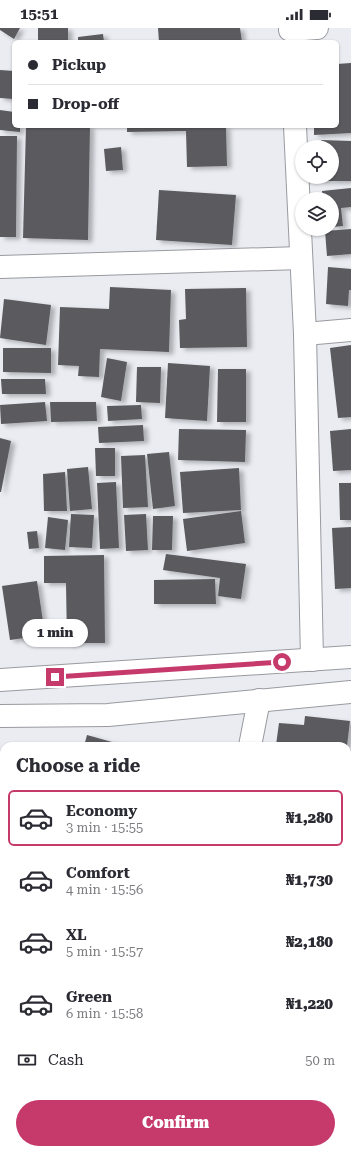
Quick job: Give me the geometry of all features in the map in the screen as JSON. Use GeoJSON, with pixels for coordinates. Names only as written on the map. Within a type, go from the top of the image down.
{"type":"FeatureCollection","features":[{"type":"Feature","properties":{"kind":"street"},"geometry":{"type":"LineString","coordinates":[[290,33],[317,28]]}},
{"type":"Feature","properties":{"kind":"street"},"geometry":{"type":"LineString","coordinates":[[295,128],[305,334],[312,660]]}},
{"type":"Feature","properties":{"kind":"street"},"geometry":{"type":"LineString","coordinates":[[0,267],[301,258]]}},
{"type":"Feature","properties":{"kind":"street"},"geometry":{"type":"LineString","coordinates":[[305,334],[351,330]]}},
{"type":"Feature","properties":{"kind":"street"},"geometry":{"type":"LineString","coordinates":[[0,680],[351,657]]}},
{"type":"Feature","properties":{"kind":"street"},"geometry":{"type":"LineString","coordinates":[[0,716],[108,714],[351,692]]}},
{"type":"Feature","properties":{"kind":"street"},"geometry":{"type":"LineString","coordinates":[[251,742],[258,700]]}},
{"type":"Feature","properties":{"kind":"building"},"geometry":{"type":"Polygon","coordinates":[[[0,28],[20,28],[14,39],[0,30],[0,28]]]}},
{"type":"Feature","properties":{"kind":"building"},"geometry":{"type":"Polygon","coordinates":[[[38,28],[68,28],[68,40],[38,40],[38,28]]]}},
{"type":"Feature","properties":{"kind":"building"},"geometry":{"type":"Polygon","coordinates":[[[158,28],[240,28],[242,40],[159,40],[158,28]]]}},
{"type":"Feature","properties":{"kind":"building"},"geometry":{"type":"Polygon","coordinates":[[[103,34],[104,40],[78,40],[78,37],[103,34]]]}},
{"type":"Feature","properties":{"kind":"building"},"geometry":{"type":"Polygon","coordinates":[[[351,63],[351,133],[314,135],[314,128],[339,128],[339,64],[351,63]]]}},
{"type":"Feature","properties":{"kind":"building"},"geometry":{"type":"Polygon","coordinates":[[[0,70],[12,71],[12,99],[0,98],[0,70]]]}},
{"type":"Feature","properties":{"kind":"building"},"geometry":{"type":"Polygon","coordinates":[[[0,110],[12,112],[12,128],[20,128],[20,132],[0,130],[0,110]]]}},
{"type":"Feature","properties":{"kind":"building"},"geometry":{"type":"Polygon","coordinates":[[[26,128],[90,128],[88,240],[23,238],[26,128]]]}},
{"type":"Feature","properties":{"kind":"building"},"geometry":{"type":"Polygon","coordinates":[[[127,128],[226,128],[227,166],[187,167],[186,131],[127,132],[127,128]]]}},
{"type":"Feature","properties":{"kind":"building"},"geometry":{"type":"Polygon","coordinates":[[[0,136],[17,136],[16,237],[0,237],[0,136]]]}},
{"type":"Feature","properties":{"kind":"building"},"geometry":{"type":"Polygon","coordinates":[[[339,141],[351,141],[351,181],[339,181],[339,141]]]}},
{"type":"Feature","properties":{"kind":"building"},"geometry":{"type":"Polygon","coordinates":[[[121,147],[123,170],[106,171],[104,149],[121,147]]]}},
{"type":"Feature","properties":{"kind":"building"},"geometry":{"type":"Polygon","coordinates":[[[351,188],[351,207],[341,208],[343,226],[339,226],[339,192],[322,191],[351,188]]]}},
{"type":"Feature","properties":{"kind":"building"},"geometry":{"type":"Polygon","coordinates":[[[159,190],[236,195],[232,245],[156,240],[159,190]]]}},
{"type":"Feature","properties":{"kind":"building"},"geometry":{"type":"Polygon","coordinates":[[[351,229],[351,254],[327,256],[325,236],[339,236],[339,230],[351,229]]]}},
{"type":"Feature","properties":{"kind":"building"},"geometry":{"type":"Polygon","coordinates":[[[328,267],[351,269],[351,290],[349,290],[348,306],[326,304],[328,267]]]}},
{"type":"Feature","properties":{"kind":"building"},"geometry":{"type":"Polygon","coordinates":[[[110,287],[171,290],[169,352],[100,349],[99,377],[78,376],[79,366],[58,365],[60,307],[109,309],[110,287]]]}},
{"type":"Feature","properties":{"kind":"building"},"geometry":{"type":"Polygon","coordinates":[[[246,288],[247,347],[180,348],[179,320],[186,319],[185,289],[246,288]]]}},
{"type":"Feature","properties":{"kind":"building"},"geometry":{"type":"Polygon","coordinates":[[[4,299],[51,305],[46,345],[0,338],[4,299]]]}},
{"type":"Feature","properties":{"kind":"building"},"geometry":{"type":"Polygon","coordinates":[[[351,345],[351,417],[338,418],[330,348],[351,345]]]}},
{"type":"Feature","properties":{"kind":"building"},"geometry":{"type":"Polygon","coordinates":[[[3,348],[51,348],[51,373],[3,372],[3,348]]]}},
{"type":"Feature","properties":{"kind":"building"},"geometry":{"type":"Polygon","coordinates":[[[107,358],[127,362],[121,401],[101,397],[107,358]]]}},
{"type":"Feature","properties":{"kind":"building"},"geometry":{"type":"Polygon","coordinates":[[[168,363],[210,366],[207,421],[165,418],[168,363]]]}},
{"type":"Feature","properties":{"kind":"building"},"geometry":{"type":"Polygon","coordinates":[[[137,367],[161,367],[160,403],[136,402],[137,367]]]}},
{"type":"Feature","properties":{"kind":"building"},"geometry":{"type":"Polygon","coordinates":[[[218,369],[246,369],[246,422],[217,422],[218,369]]]}},
{"type":"Feature","properties":{"kind":"building"},"geometry":{"type":"Polygon","coordinates":[[[1,379],[45,379],[46,394],[2,394],[1,379]]]}},
{"type":"Feature","properties":{"kind":"building"},"geometry":{"type":"Polygon","coordinates":[[[45,402],[47,421],[1,424],[0,405],[45,402]]]}},
{"type":"Feature","properties":{"kind":"building"},"geometry":{"type":"Polygon","coordinates":[[[50,402],[96,402],[97,421],[51,422],[50,402]]]}},
{"type":"Feature","properties":{"kind":"building"},"geometry":{"type":"Polygon","coordinates":[[[141,405],[142,419],[108,421],[107,406],[141,405]]]}},
{"type":"Feature","properties":{"kind":"building"},"geometry":{"type":"Polygon","coordinates":[[[143,425],[144,441],[99,443],[98,427],[143,425]]]}},
{"type":"Feature","properties":{"kind":"building"},"geometry":{"type":"Polygon","coordinates":[[[179,429],[246,430],[245,462],[178,460],[179,429]]]}},
{"type":"Feature","properties":{"kind":"building"},"geometry":{"type":"Polygon","coordinates":[[[351,429],[351,470],[333,471],[330,431],[351,429]]]}},
{"type":"Feature","properties":{"kind":"building"},"geometry":{"type":"Polygon","coordinates":[[[0,438],[11,441],[1,492],[0,492],[0,438]]]}},
{"type":"Feature","properties":{"kind":"building"},"geometry":{"type":"Polygon","coordinates":[[[95,448],[115,448],[115,476],[96,476],[95,448]]]}},
{"type":"Feature","properties":{"kind":"building"},"geometry":{"type":"Polygon","coordinates":[[[169,452],[175,506],[153,509],[147,454],[169,452]]]}},
{"type":"Feature","properties":{"kind":"building"},"geometry":{"type":"Polygon","coordinates":[[[145,455],[148,507],[123,508],[121,456],[145,455]]]}},
{"type":"Feature","properties":{"kind":"building"},"geometry":{"type":"Polygon","coordinates":[[[88,467],[92,509],[70,511],[67,469],[88,467]]]}},
{"type":"Feature","properties":{"kind":"building"},"geometry":{"type":"Polygon","coordinates":[[[239,468],[241,510],[183,513],[180,472],[239,468]]]}},
{"type":"Feature","properties":{"kind":"building"},"geometry":{"type":"Polygon","coordinates":[[[65,472],[67,511],[44,511],[43,474],[65,472]]]}},
{"type":"Feature","properties":{"kind":"building"},"geometry":{"type":"Polygon","coordinates":[[[116,482],[119,548],[100,549],[97,483],[116,482]]]}},
{"type":"Feature","properties":{"kind":"building"},"geometry":{"type":"Polygon","coordinates":[[[339,483],[351,483],[351,520],[340,520],[339,483]]]}},
{"type":"Feature","properties":{"kind":"building"},"geometry":{"type":"Polygon","coordinates":[[[241,511],[245,543],[187,551],[183,519],[241,511]]]}},
{"type":"Feature","properties":{"kind":"building"},"geometry":{"type":"Polygon","coordinates":[[[71,514],[94,515],[92,548],[69,547],[71,514]]]}},
{"type":"Feature","properties":{"kind":"building"},"geometry":{"type":"Polygon","coordinates":[[[146,514],[148,550],[126,551],[124,515],[146,514]]]}},
{"type":"Feature","properties":{"kind":"building"},"geometry":{"type":"Polygon","coordinates":[[[153,516],[173,516],[172,550],[152,550],[153,516]]]}},
{"type":"Feature","properties":{"kind":"building"},"geometry":{"type":"Polygon","coordinates":[[[48,517],[68,520],[65,550],[45,548],[48,517]]]}},
{"type":"Feature","properties":{"kind":"building"},"geometry":{"type":"Polygon","coordinates":[[[351,527],[351,588],[335,589],[332,528],[351,527]]]}},
{"type":"Feature","properties":{"kind":"building"},"geometry":{"type":"Polygon","coordinates":[[[37,531],[39,548],[29,549],[27,532],[37,531]]]}},
{"type":"Feature","properties":{"kind":"building"},"geometry":{"type":"Polygon","coordinates":[[[166,554],[246,564],[241,599],[218,596],[220,578],[163,570],[166,554]]]}},
{"type":"Feature","properties":{"kind":"building"},"geometry":{"type":"Polygon","coordinates":[[[104,555],[105,643],[67,643],[66,583],[44,583],[44,556],[104,555]]]}},
{"type":"Feature","properties":{"kind":"building"},"geometry":{"type":"Polygon","coordinates":[[[215,579],[216,604],[154,604],[154,580],[215,579]]]}},
{"type":"Feature","properties":{"kind":"building"},"geometry":{"type":"Polygon","coordinates":[[[37,581],[45,635],[10,640],[2,586],[37,581]]]}},
{"type":"Feature","properties":{"kind":"building"},"geometry":{"type":"Polygon","coordinates":[[[305,716],[350,721],[347,742],[276,742],[279,723],[304,725],[305,716]]]}},
{"type":"Feature","properties":{"kind":"building"},"geometry":{"type":"Polygon","coordinates":[[[87,735],[112,742],[85,742],[87,735]]]}},
{"type":"Feature","properties":{"kind":"route"},"geometry":{"type":"LineString","coordinates":[[55,677],[282,662]]}}]}
